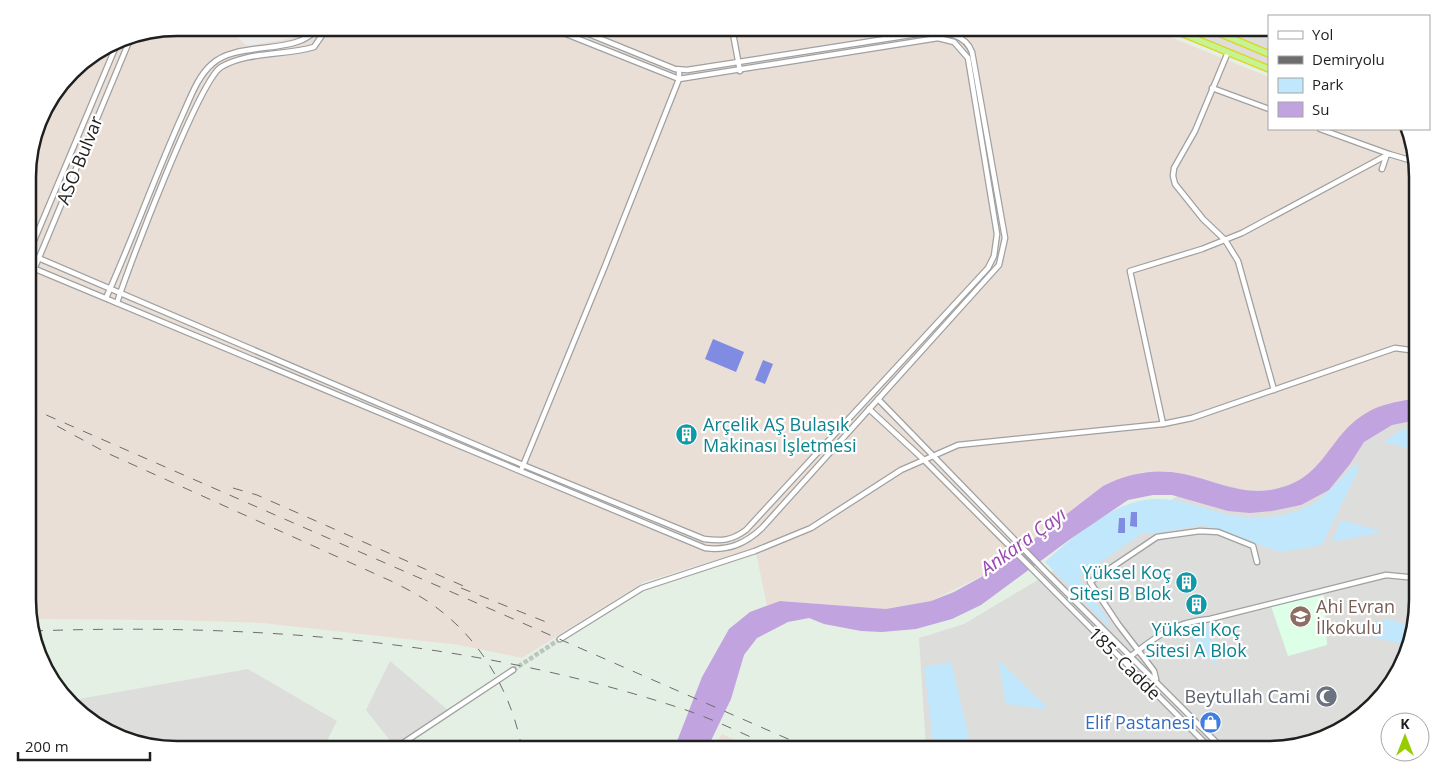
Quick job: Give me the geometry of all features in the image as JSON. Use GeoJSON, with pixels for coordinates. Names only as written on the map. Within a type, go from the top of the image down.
{"type":"FeatureCollection","features":[{"type":"Feature","properties":{"kind":"highway"},"geometry":{"type":"LineString","coordinates":[[1188,36],[1268,69]]}},
{"type":"Feature","properties":{"kind":"highway"},"geometry":{"type":"LineString","coordinates":[[1226,36],[1268,54]]}},
{"type":"Feature","properties":{"kind":"street"},"geometry":{"type":"LineString","coordinates":[[734,36],[740,71]]}},
{"type":"Feature","properties":{"kind":"street"},"geometry":{"type":"LineString","coordinates":[[596,37],[679,70],[901,36]]}},
{"type":"Feature","properties":{"kind":"street"},"geometry":{"type":"LineString","coordinates":[[37,270],[705,548],[733,547],[740,545],[762,528],[991,277],[999,265],[1004,252],[1005,238],[972,52],[969,45],[958,36]]}},
{"type":"Feature","properties":{"kind":"street"},"geometry":{"type":"LineString","coordinates":[[106,298],[174,134],[204,72],[221,58],[237,52],[294,42],[307,37]]}},
{"type":"Feature","properties":{"kind":"street"},"geometry":{"type":"LineString","coordinates":[[117,302],[198,102],[214,74],[223,66],[242,60],[314,47],[321,37]]}},
{"type":"Feature","properties":{"kind":"street"},"geometry":{"type":"LineString","coordinates":[[39,259],[523,465],[704,538],[721,541],[734,538],[746,530],[981,276],[994,256],[997,234],[968,58],[954,42],[938,38],[740,71],[679,79],[573,37]]}},
{"type":"Feature","properties":{"kind":"street","name":"ASO Bulvar"},"geometry":{"type":"LineString","coordinates":[[37,263],[126,46]]}},
{"type":"Feature","properties":{"kind":"street","name":"ASO Bulvar"},"geometry":{"type":"LineString","coordinates":[[37,234],[114,52]]}},
{"type":"Feature","properties":{"kind":"street"},"geometry":{"type":"LineString","coordinates":[[1228,52],[1195,131],[1174,168],[1173,176],[1175,184],[1203,219],[1225,240],[1242,269],[1274,390]]}},
{"type":"Feature","properties":{"kind":"street"},"geometry":{"type":"LineString","coordinates":[[520,471],[605,266],[679,79],[679,70]]}},
{"type":"Feature","properties":{"kind":"street"},"geometry":{"type":"LineString","coordinates":[[1212,88],[1268,109]]}},
{"type":"Feature","properties":{"kind":"street"},"geometry":{"type":"LineString","coordinates":[[1323,130],[1388,156],[1408,160]]}},
{"type":"Feature","properties":{"kind":"street"},"geometry":{"type":"LineString","coordinates":[[1163,424],[1130,271],[1225,240],[1388,156]]}},
{"type":"Feature","properties":{"kind":"street"},"geometry":{"type":"LineString","coordinates":[[1382,169],[1388,156]]}},
{"type":"Feature","properties":{"kind":"street"},"geometry":{"type":"LineString","coordinates":[[560,639],[642,588],[755,551],[811,528],[901,470],[958,445],[1163,424],[1192,418],[1395,348],[1409,350]]}},
{"type":"Feature","properties":{"kind":"street","name":"185. Cadde"},"geometry":{"type":"LineString","coordinates":[[878,399],[1045,571],[1156,679],[1214,740]]}},
{"type":"Feature","properties":{"kind":"street","name":"185. Cadde"},"geometry":{"type":"LineString","coordinates":[[869,409],[923,459],[1040,575],[1202,740]]}},
{"type":"Feature","properties":{"kind":"street"},"geometry":{"type":"LineString","coordinates":[[1156,679],[1154,671],[1090,582],[1157,537],[1200,531],[1218,532],[1253,546],[1257,562]]}},
{"type":"Feature","properties":{"kind":"street"},"geometry":{"type":"LineString","coordinates":[[1131,656],[1167,629],[1190,620],[1210,618],[1386,575],[1409,577]]}},
{"type":"Feature","properties":{"kind":"street"},"geometry":{"type":"LineString","coordinates":[[408,741],[513,670]]}},
{"type":"Feature","properties":{"kind":"shaded area"},"geometry":{"type":"Polygon","coordinates":[[[1168,36],[1268,77],[1268,130],[1397,130],[1401,132],[1408,159],[1409,177],[1409,402],[1363,415],[1352,423],[1313,470],[1296,482],[1270,490],[1245,490],[1185,474],[1164,471],[1143,472],[1103,486],[994,570],[931,601],[886,609],[781,601],[767,606],[755,548],[644,582],[522,658],[459,645],[262,623],[37,618],[37,168],[39,150],[47,123],[55,107],[71,84],[91,65],[107,55],[132,44],[168,37],[1168,36]]]}},
{"type":"Feature","properties":{"kind":"shaded area"},"geometry":{"type":"Polygon","coordinates":[[[1182,36],[1268,36],[1268,73],[1182,36]]]}},
{"type":"Feature","properties":{"kind":"shaded area"},"geometry":{"type":"Polygon","coordinates":[[[237,37],[295,37],[292,38],[247,46],[237,37]]]}},
{"type":"Feature","properties":{"kind":"shaded area"},"geometry":{"type":"Polygon","coordinates":[[[713,339],[744,352],[736,372],[705,359],[713,339]]]}},
{"type":"Feature","properties":{"kind":"shaded area"},"geometry":{"type":"Polygon","coordinates":[[[763,360],[773,364],[765,384],[755,380],[763,360]]]}},
{"type":"Feature","properties":{"kind":"shaded area"},"geometry":{"type":"Polygon","coordinates":[[[1409,404],[1409,600],[1406,627],[1394,662],[1385,678],[1361,706],[1330,726],[1313,733],[1277,740],[925,740],[919,638],[964,624],[1228,466],[1409,404]]]}},
{"type":"Feature","properties":{"kind":"shaded area"},"geometry":{"type":"Polygon","coordinates":[[[1131,512],[1137,512],[1137,527],[1130,526],[1131,512]]]}},
{"type":"Feature","properties":{"kind":"shaded area"},"geometry":{"type":"Polygon","coordinates":[[[1119,518],[1125,518],[1125,533],[1118,533],[1119,518]]]}},
{"type":"Feature","properties":{"kind":"shaded area","name":"Ahi Evran İlkokulu"},"geometry":{"type":"Polygon","coordinates":[[[1324,595],[1327,645],[1288,656],[1271,606],[1324,595]]]}},
{"type":"Feature","properties":{"kind":"shaded area"},"geometry":{"type":"Polygon","coordinates":[[[390,661],[448,710],[404,741],[390,741],[366,710],[390,661]]]}},
{"type":"Feature","properties":{"kind":"shaded area"},"geometry":{"type":"Polygon","coordinates":[[[248,669],[337,721],[327,741],[159,740],[123,730],[107,722],[91,712],[78,699],[248,669]]]}},
{"type":"Feature","properties":{"kind":"shaded area"},"geometry":{"type":"Polygon","coordinates":[[[722,734],[736,740],[718,741],[722,734]]]}},
{"type":"Feature","properties":{"kind":"green space"},"geometry":{"type":"Polygon","coordinates":[[[1403,429],[1409,429],[1409,448],[1383,442],[1403,429]]]}},
{"type":"Feature","properties":{"kind":"green space"},"geometry":{"type":"Polygon","coordinates":[[[1354,465],[1359,468],[1323,543],[1318,546],[1281,552],[1203,525],[1149,534],[1144,532],[1079,577],[1107,619],[1111,629],[1045,562],[1066,543],[1092,524],[1131,503],[1163,499],[1180,501],[1228,515],[1242,517],[1256,518],[1284,515],[1297,511],[1321,498],[1354,465]]]}},
{"type":"Feature","properties":{"kind":"green space"},"geometry":{"type":"Polygon","coordinates":[[[1340,521],[1345,521],[1383,532],[1332,542],[1340,521]]]}},
{"type":"Feature","properties":{"kind":"green space"},"geometry":{"type":"Polygon","coordinates":[[[1390,619],[1406,625],[1401,644],[1343,630],[1390,619]]]}},
{"type":"Feature","properties":{"kind":"green space"},"geometry":{"type":"Polygon","coordinates":[[[1206,622],[1207,624],[1217,667],[1185,629],[1206,622]]]}},
{"type":"Feature","properties":{"kind":"green space"},"geometry":{"type":"Polygon","coordinates":[[[998,660],[1046,706],[1045,709],[1006,704],[998,660]]]}},
{"type":"Feature","properties":{"kind":"green space"},"geometry":{"type":"Polygon","coordinates":[[[951,662],[969,737],[967,740],[933,740],[924,667],[951,662]]]}},
{"type":"Feature","properties":{"kind":"water"},"geometry":{"type":"Polygon","coordinates":[[[1409,400],[1409,422],[1392,425],[1364,442],[1350,464],[1329,490],[1301,505],[1250,513],[1228,511],[1172,495],[1153,495],[1128,500],[1069,540],[981,605],[952,619],[916,629],[882,632],[861,631],[824,624],[809,618],[788,622],[757,638],[744,655],[731,699],[711,741],[677,741],[702,677],[729,629],[750,612],[780,601],[886,609],[931,601],[954,592],[994,570],[1103,486],[1132,475],[1152,472],[1173,472],[1237,489],[1259,491],[1288,485],[1314,469],[1351,424],[1368,412],[1389,404],[1409,400]]]}},
{"type":"Feature","properties":{"kind":"tunnel"},"geometry":{"type":"LineString","coordinates":[[513,670],[560,639]]}},
{"type":"Feature","properties":{"kind":"railway"},"geometry":{"type":"LineString","coordinates":[[36,411],[791,740]]}},
{"type":"Feature","properties":{"kind":"railway"},"geometry":{"type":"LineString","coordinates":[[57,426],[107,453],[391,581],[432,604],[468,637],[493,671],[511,709],[520,741]]}},
{"type":"Feature","properties":{"kind":"railway"},"geometry":{"type":"LineString","coordinates":[[233,488],[257,495],[468,588]]}},
{"type":"Feature","properties":{"kind":"railway"},"geometry":{"type":"LineString","coordinates":[[461,588],[551,624]]}},
{"type":"Feature","properties":{"kind":"railway"},"geometry":{"type":"LineString","coordinates":[[40,631],[198,630],[280,634],[362,641],[443,652],[524,667],[604,686],[695,713],[759,740]]}},
{"type":"Feature","properties":{"kind":"place","name":"Arçelik AŞ Bulaşık Makinası İşletmesi"},"geometry":{"type":"Point","coordinates":[687,434]}},
{"type":"Feature","properties":{"kind":"place","name":"Yüksel Koç Sitesi B Blok"},"geometry":{"type":"Point","coordinates":[1187,582]}},
{"type":"Feature","properties":{"kind":"place","name":"Yüksel Koç Sitesi A Blok"},"geometry":{"type":"Point","coordinates":[1196,604]}},
{"type":"Feature","properties":{"kind":"place","name":"Ahi Evran İlkokulu"},"geometry":{"type":"Point","coordinates":[1300,616]}},
{"type":"Feature","properties":{"kind":"place","name":"Beytullah Cami"},"geometry":{"type":"Point","coordinates":[1326,696]}},
{"type":"Feature","properties":{"kind":"place","name":"Elif Pastanesi"},"geometry":{"type":"Point","coordinates":[1211,722]}},
{"type":"Feature","properties":{"kind":"water label","name":"Ankara Çayı"},"geometry":{"type":"Point","coordinates":[1023,541]}}]}
